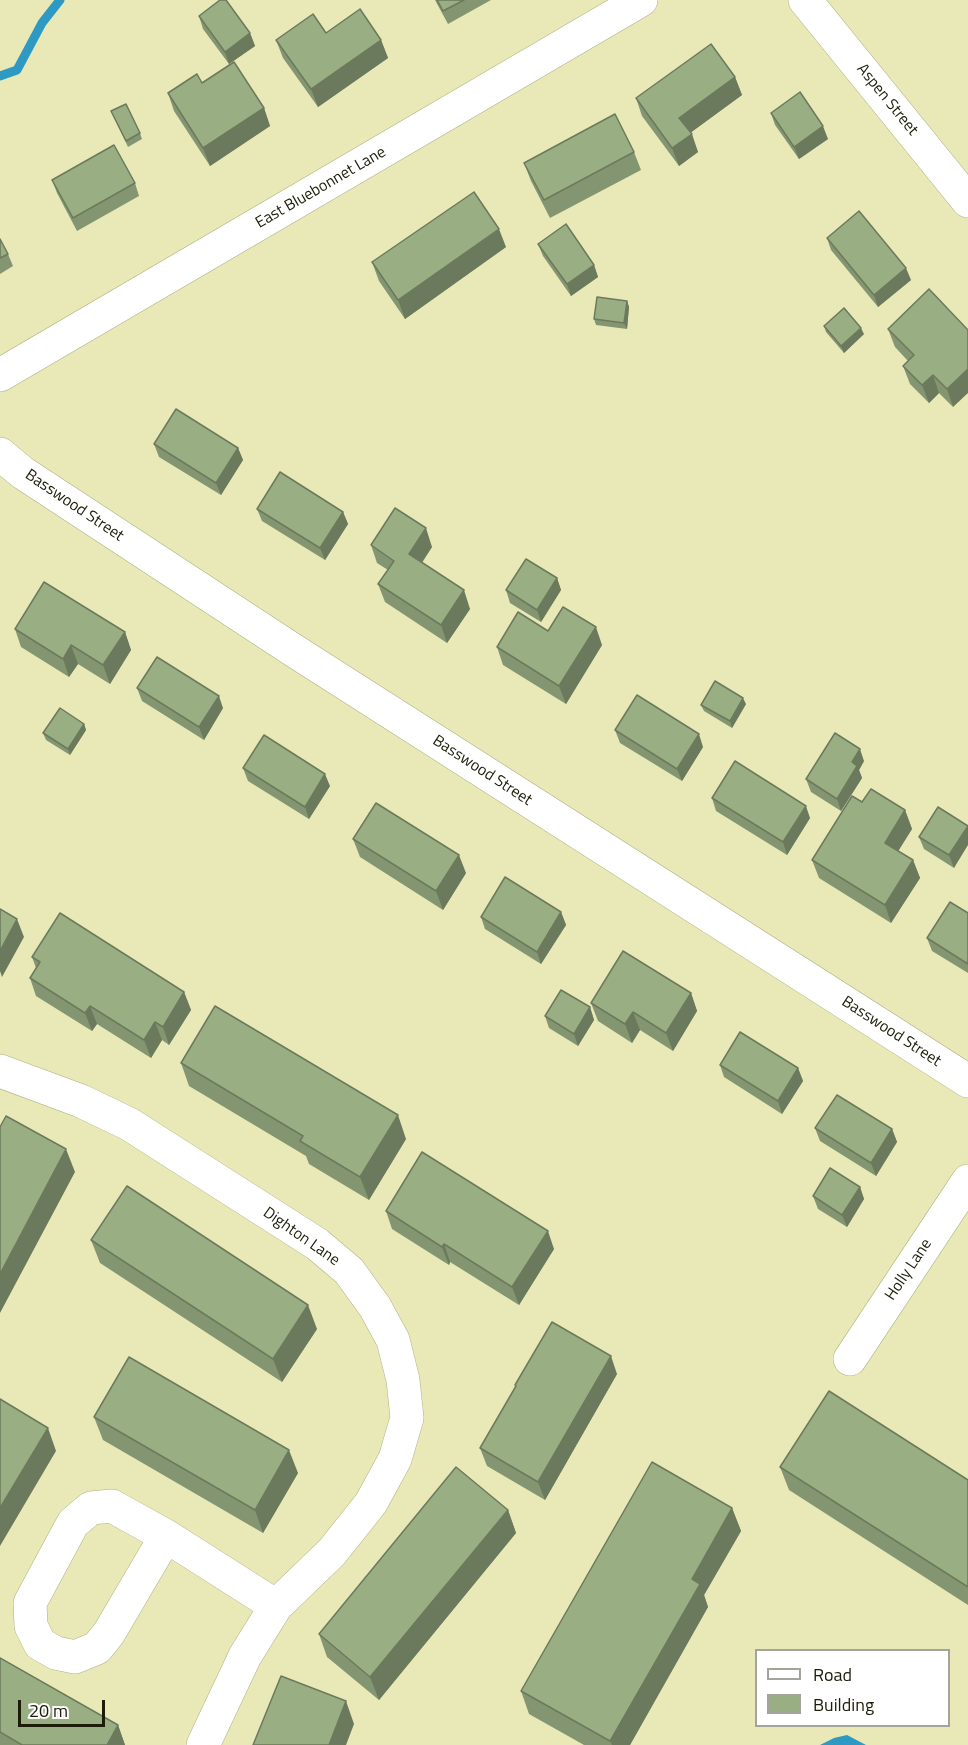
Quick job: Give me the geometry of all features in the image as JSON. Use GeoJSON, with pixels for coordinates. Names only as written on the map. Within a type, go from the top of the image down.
{"type":"FeatureCollection","features":[{"type":"Feature","properties":{"kind":"street","name":"East Bluebonnet Lane"},"geometry":{"type":"LineString","coordinates":[[0,375],[641,0]]}},
{"type":"Feature","properties":{"kind":"street","name":"Aspen Street"},"geometry":{"type":"LineString","coordinates":[[805,0],[968,201]]}},
{"type":"Feature","properties":{"kind":"street","name":"Basswood Street"},"geometry":{"type":"LineString","coordinates":[[0,454],[23,473],[293,650],[968,1081]]}},
{"type":"Feature","properties":{"kind":"street","name":"Dighton Lane"},"geometry":{"type":"LineString","coordinates":[[0,1071],[81,1101],[129,1124],[317,1244],[349,1271],[375,1307],[393,1340],[403,1380],[407,1418],[395,1459],[365,1511],[332,1551],[276,1606],[245,1656],[203,1745]]}},
{"type":"Feature","properties":{"kind":"street","name":"Holly Lane"},"geometry":{"type":"LineString","coordinates":[[850,1359],[968,1182]]}},
{"type":"Feature","properties":{"kind":"street"},"geometry":{"type":"LineString","coordinates":[[166,1536],[109,1633],[97,1648],[75,1657],[56,1653],[40,1644],[31,1626],[30,1603],[73,1523],[91,1509],[112,1506],[166,1536],[276,1606]]}},
{"type":"Feature","properties":{"kind":"water"},"geometry":{"type":"Polygon","coordinates":[[[847,1735],[866,1745],[820,1745],[834,1738],[847,1735]]]}},
{"type":"Feature","properties":{"kind":"building"},"geometry":{"type":"Polygon","coordinates":[[[220,0],[226,0],[250,33],[225,52],[199,16],[220,0]]]}},
{"type":"Feature","properties":{"kind":"building"},"geometry":{"type":"Polygon","coordinates":[[[437,0],[464,0],[443,11],[437,0]]]}},
{"type":"Feature","properties":{"kind":"building"},"geometry":{"type":"Polygon","coordinates":[[[360,9],[381,40],[311,89],[276,40],[313,14],[326,33],[360,9]]]}},
{"type":"Feature","properties":{"kind":"building"},"geometry":{"type":"Polygon","coordinates":[[[711,44],[735,77],[679,118],[692,134],[672,148],[636,98],[711,44]]]}},
{"type":"Feature","properties":{"kind":"building"},"geometry":{"type":"Polygon","coordinates":[[[234,62],[264,108],[203,148],[168,93],[197,74],[202,83],[234,62]]]}},
{"type":"Feature","properties":{"kind":"building"},"geometry":{"type":"Polygon","coordinates":[[[800,92],[823,126],[794,147],[771,113],[800,92]]]}},
{"type":"Feature","properties":{"kind":"building"},"geometry":{"type":"Polygon","coordinates":[[[126,104],[140,133],[126,141],[111,111],[126,104]]]}},
{"type":"Feature","properties":{"kind":"building"},"geometry":{"type":"Polygon","coordinates":[[[615,114],[634,152],[544,200],[524,163],[615,114]]]}},
{"type":"Feature","properties":{"kind":"building"},"geometry":{"type":"Polygon","coordinates":[[[114,145],[135,183],[73,218],[52,180],[114,145]]]}},
{"type":"Feature","properties":{"kind":"building"},"geometry":{"type":"Polygon","coordinates":[[[474,192],[499,229],[398,300],[372,262],[474,192]]]}},
{"type":"Feature","properties":{"kind":"building"},"geometry":{"type":"Polygon","coordinates":[[[859,211],[906,268],[874,295],[827,238],[859,211]]]}},
{"type":"Feature","properties":{"kind":"building"},"geometry":{"type":"Polygon","coordinates":[[[566,224],[594,265],[567,284],[538,244],[566,224]]]}},
{"type":"Feature","properties":{"kind":"building"},"geometry":{"type":"Polygon","coordinates":[[[0,239],[8,254],[0,258],[0,239]]]}},
{"type":"Feature","properties":{"kind":"building"},"geometry":{"type":"Polygon","coordinates":[[[929,289],[968,330],[968,369],[947,389],[933,375],[922,385],[903,366],[914,355],[888,329],[929,289]]]}},
{"type":"Feature","properties":{"kind":"building"},"geometry":{"type":"Polygon","coordinates":[[[597,297],[627,301],[624,323],[594,319],[597,297]]]}},
{"type":"Feature","properties":{"kind":"building"},"geometry":{"type":"Polygon","coordinates":[[[844,308],[861,328],[841,346],[824,326],[844,308]]]}},
{"type":"Feature","properties":{"kind":"building"},"geometry":{"type":"Polygon","coordinates":[[[176,409],[238,448],[216,483],[154,444],[176,409]]]}},
{"type":"Feature","properties":{"kind":"building"},"geometry":{"type":"Polygon","coordinates":[[[280,472],[343,512],[320,548],[257,509],[280,472]]]}},
{"type":"Feature","properties":{"kind":"building"},"geometry":{"type":"Polygon","coordinates":[[[395,508],[426,528],[409,554],[464,590],[441,625],[378,584],[394,561],[371,545],[395,508]]]}},
{"type":"Feature","properties":{"kind":"building"},"geometry":{"type":"Polygon","coordinates":[[[526,559],[557,578],[537,610],[506,590],[526,559]]]}},
{"type":"Feature","properties":{"kind":"building"},"geometry":{"type":"Polygon","coordinates":[[[44,582],[125,632],[103,665],[71,645],[63,659],[15,629],[44,582]]]}},
{"type":"Feature","properties":{"kind":"building"},"geometry":{"type":"Polygon","coordinates":[[[563,607],[596,627],[559,686],[497,647],[518,612],[548,631],[563,607]]]}},
{"type":"Feature","properties":{"kind":"building"},"geometry":{"type":"Polygon","coordinates":[[[157,657],[219,696],[199,727],[137,688],[157,657]]]}},
{"type":"Feature","properties":{"kind":"building"},"geometry":{"type":"Polygon","coordinates":[[[715,681],[743,698],[730,721],[701,705],[715,681]]]}},
{"type":"Feature","properties":{"kind":"building"},"geometry":{"type":"Polygon","coordinates":[[[637,695],[699,734],[677,769],[615,730],[637,695]]]}},
{"type":"Feature","properties":{"kind":"building"},"geometry":{"type":"Polygon","coordinates":[[[60,708],[84,724],[68,749],[43,733],[60,708]]]}},
{"type":"Feature","properties":{"kind":"building"},"geometry":{"type":"Polygon","coordinates":[[[835,733],[860,749],[852,762],[857,766],[837,799],[806,779],[835,733]]]}},
{"type":"Feature","properties":{"kind":"building"},"geometry":{"type":"Polygon","coordinates":[[[264,735],[325,774],[305,807],[243,768],[264,735]]]}},
{"type":"Feature","properties":{"kind":"building"},"geometry":{"type":"Polygon","coordinates":[[[735,761],[806,806],[783,842],[712,798],[735,761]]]}},
{"type":"Feature","properties":{"kind":"building"},"geometry":{"type":"Polygon","coordinates":[[[871,789],[905,810],[885,843],[913,860],[885,905],[812,860],[852,796],[862,802],[871,789]]]}},
{"type":"Feature","properties":{"kind":"building"},"geometry":{"type":"Polygon","coordinates":[[[376,803],[459,855],[436,891],[353,839],[376,803]]]}},
{"type":"Feature","properties":{"kind":"building"},"geometry":{"type":"Polygon","coordinates":[[[938,807],[968,826],[949,855],[919,837],[938,807]]]}},
{"type":"Feature","properties":{"kind":"building"},"geometry":{"type":"Polygon","coordinates":[[[505,877],[561,912],[537,952],[481,917],[505,877]]]}},
{"type":"Feature","properties":{"kind":"building"},"geometry":{"type":"Polygon","coordinates":[[[950,902],[968,913],[968,964],[927,938],[950,902]]]}},
{"type":"Feature","properties":{"kind":"building"},"geometry":{"type":"Polygon","coordinates":[[[0,909],[17,919],[0,951],[0,909]]]}},
{"type":"Feature","properties":{"kind":"building"},"geometry":{"type":"Polygon","coordinates":[[[60,913],[184,992],[163,1027],[155,1022],[144,1040],[90,1006],[85,1013],[30,978],[40,962],[32,957],[60,913]]]}},
{"type":"Feature","properties":{"kind":"building"},"geometry":{"type":"Polygon","coordinates":[[[623,951],[691,993],[666,1033],[633,1012],[625,1024],[591,1003],[623,951]]]}},
{"type":"Feature","properties":{"kind":"building"},"geometry":{"type":"Polygon","coordinates":[[[561,990],[590,1007],[574,1034],[545,1016],[561,990]]]}},
{"type":"Feature","properties":{"kind":"building"},"geometry":{"type":"Polygon","coordinates":[[[215,1006],[398,1115],[360,1177],[300,1141],[303,1136],[181,1063],[215,1006]]]}},
{"type":"Feature","properties":{"kind":"building"},"geometry":{"type":"Polygon","coordinates":[[[740,1032],[798,1068],[778,1101],[720,1065],[740,1032]]]}},
{"type":"Feature","properties":{"kind":"building"},"geometry":{"type":"Polygon","coordinates":[[[837,1095],[892,1129],[871,1163],[815,1128],[837,1095]]]}},
{"type":"Feature","properties":{"kind":"building"},"geometry":{"type":"Polygon","coordinates":[[[6,1116],[66,1149],[0,1274],[0,1127],[6,1116]]]}},
{"type":"Feature","properties":{"kind":"building"},"geometry":{"type":"Polygon","coordinates":[[[422,1152],[548,1231],[512,1287],[444,1244],[442,1247],[386,1211],[422,1152]]]}},
{"type":"Feature","properties":{"kind":"building"},"geometry":{"type":"Polygon","coordinates":[[[830,1168],[860,1187],[842,1215],[813,1196],[830,1168]]]}},
{"type":"Feature","properties":{"kind":"building"},"geometry":{"type":"Polygon","coordinates":[[[127,1186],[308,1305],[273,1359],[91,1240],[127,1186]]]}},
{"type":"Feature","properties":{"kind":"building"},"geometry":{"type":"Polygon","coordinates":[[[552,1322],[611,1356],[538,1482],[480,1448],[552,1322]]]}},
{"type":"Feature","properties":{"kind":"building"},"geometry":{"type":"Polygon","coordinates":[[[129,1357],[289,1450],[255,1510],[94,1417],[129,1357]]]}},
{"type":"Feature","properties":{"kind":"building"},"geometry":{"type":"Polygon","coordinates":[[[829,1391],[968,1480],[968,1587],[780,1467],[829,1391]]]}},
{"type":"Feature","properties":{"kind":"building"},"geometry":{"type":"Polygon","coordinates":[[[0,1399],[48,1428],[0,1508],[0,1399]]]}},
{"type":"Feature","properties":{"kind":"building"},"geometry":{"type":"Polygon","coordinates":[[[652,1462],[732,1508],[692,1579],[700,1584],[610,1741],[521,1691],[652,1462]]]}},
{"type":"Feature","properties":{"kind":"building"},"geometry":{"type":"Polygon","coordinates":[[[456,1467],[508,1510],[370,1677],[319,1634],[456,1467]]]}},
{"type":"Feature","properties":{"kind":"building"},"geometry":{"type":"Polygon","coordinates":[[[0,1658],[118,1725],[107,1745],[22,1745],[0,1732],[0,1658]]]}},
{"type":"Feature","properties":{"kind":"building"},"geometry":{"type":"Polygon","coordinates":[[[281,1676],[346,1701],[329,1745],[253,1745],[281,1676]]]}},
{"type":"Feature","properties":{"kind":"waterway"},"geometry":{"type":"LineString","coordinates":[[0,76],[17,70],[42,23],[60,0]]}}]}
